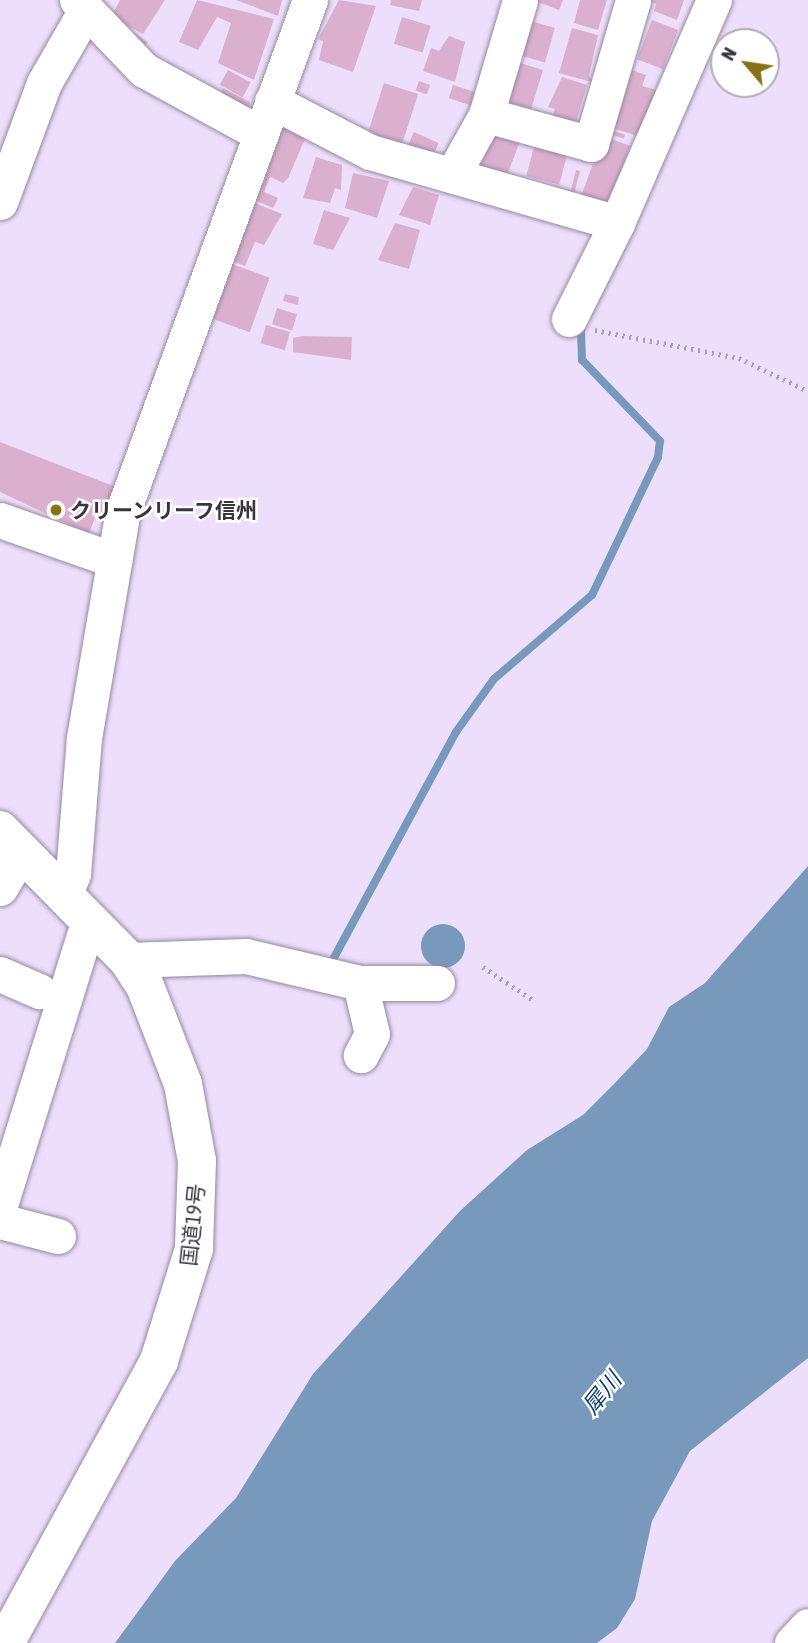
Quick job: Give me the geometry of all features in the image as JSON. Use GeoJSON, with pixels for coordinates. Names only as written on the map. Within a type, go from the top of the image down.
{"type":"FeatureCollection","features":[{"type":"Feature","properties":{"kind":"highway","name":"国道19号"},"geometry":{"type":"LineString","coordinates":[[5,1643],[159,1361],[194,1249],[197,1161],[183,1084],[159,1013],[128,960],[11,841]]}},
{"type":"Feature","properties":{"kind":"street"},"geometry":{"type":"LineString","coordinates":[[65,893],[74,874],[83,738],[123,511],[310,0]]}},
{"type":"Feature","properties":{"kind":"street"},"geometry":{"type":"LineString","coordinates":[[454,172],[486,115],[520,0]]}},
{"type":"Feature","properties":{"kind":"street"},"geometry":{"type":"LineString","coordinates":[[486,115],[591,144],[632,0]]}},
{"type":"Feature","properties":{"kind":"street"},"geometry":{"type":"LineString","coordinates":[[579,324],[617,223],[714,0]]}},
{"type":"Feature","properties":{"kind":"street"},"geometry":{"type":"LineString","coordinates":[[0,202],[44,83],[82,5],[144,70],[265,117],[370,152],[454,172],[617,223]]}},
{"type":"Feature","properties":{"kind":"street"},"geometry":{"type":"LineString","coordinates":[[0,520],[114,559]]}},
{"type":"Feature","properties":{"kind":"street"},"geometry":{"type":"LineString","coordinates":[[0,888],[11,841]]}},
{"type":"Feature","properties":{"kind":"street"},"geometry":{"type":"LineString","coordinates":[[0,1205],[83,936]]}},
{"type":"Feature","properties":{"kind":"street"},"geometry":{"type":"LineString","coordinates":[[128,960],[246,956],[360,983],[437,983]]}},
{"type":"Feature","properties":{"kind":"street"},"geometry":{"type":"LineString","coordinates":[[0,974],[39,991]]}},
{"type":"Feature","properties":{"kind":"street"},"geometry":{"type":"LineString","coordinates":[[360,983],[372,1034],[361,1055]]}},
{"type":"Feature","properties":{"kind":"street"},"geometry":{"type":"LineString","coordinates":[[0,1221],[58,1236]]}},
{"type":"Feature","properties":{"kind":"street"},"geometry":{"type":"LineString","coordinates":[[792,1643],[808,1626]]}},
{"type":"Feature","properties":{"kind":"path"},"geometry":{"type":"LineString","coordinates":[[579,324],[739,358],[808,391]]}},
{"type":"Feature","properties":{"kind":"path"},"geometry":{"type":"LineString","coordinates":[[483,967],[533,1000]]}},
{"type":"Feature","properties":{"kind":"water","name":"犀川"},"geometry":{"type":"Polygon","coordinates":[[[808,866],[808,1358],[690,1451],[652,1521],[635,1599],[617,1628],[597,1643],[115,1643],[175,1561],[236,1498],[313,1374],[460,1211],[527,1150],[583,1115],[614,1084],[647,1049],[669,1007],[705,983],[808,866]]]}},
{"type":"Feature","properties":{"kind":"water"},"geometry":{"type":"Polygon","coordinates":[[[443,924],[458,931],[465,946],[458,961],[443,968],[428,961],[421,946],[428,931],[443,924]]]}},
{"type":"Feature","properties":{"kind":"building"},"geometry":{"type":"Polygon","coordinates":[[[120,0],[165,0],[143,34],[111,17],[120,0]]]}},
{"type":"Feature","properties":{"kind":"building"},"geometry":{"type":"Polygon","coordinates":[[[197,0],[274,19],[254,80],[218,63],[231,23],[217,17],[198,50],[179,42],[197,0]]]}},
{"type":"Feature","properties":{"kind":"building"},"geometry":{"type":"Polygon","coordinates":[[[236,0],[282,0],[278,16],[236,0]]]}},
{"type":"Feature","properties":{"kind":"building"},"geometry":{"type":"Polygon","coordinates":[[[339,0],[376,6],[353,72],[319,60],[323,41],[318,39],[339,0]]]}},
{"type":"Feature","properties":{"kind":"building"},"geometry":{"type":"Polygon","coordinates":[[[391,0],[422,0],[419,11],[390,5],[391,0]]]}},
{"type":"Feature","properties":{"kind":"building"},"geometry":{"type":"Polygon","coordinates":[[[533,0],[563,0],[559,10],[533,0]]]}},
{"type":"Feature","properties":{"kind":"building"},"geometry":{"type":"Polygon","coordinates":[[[580,0],[607,0],[598,30],[574,23],[580,0]]]}},
{"type":"Feature","properties":{"kind":"building"},"geometry":{"type":"Polygon","coordinates":[[[647,0],[684,0],[677,20],[654,11],[656,4],[647,0]]]}},
{"type":"Feature","properties":{"kind":"building"},"geometry":{"type":"Polygon","coordinates":[[[402,17],[431,26],[423,53],[394,44],[402,17]]]}},
{"type":"Feature","properties":{"kind":"building"},"geometry":{"type":"Polygon","coordinates":[[[527,20],[555,28],[545,63],[517,55],[527,20]]]}},
{"type":"Feature","properties":{"kind":"building"},"geometry":{"type":"Polygon","coordinates":[[[652,20],[678,30],[663,69],[637,59],[652,20]]]}},
{"type":"Feature","properties":{"kind":"building"},"geometry":{"type":"Polygon","coordinates":[[[572,28],[598,35],[589,76],[595,83],[559,73],[572,28]]]}},
{"type":"Feature","properties":{"kind":"building"},"geometry":{"type":"Polygon","coordinates":[[[131,31],[148,42],[141,52],[124,41],[131,31]]]}},
{"type":"Feature","properties":{"kind":"building"},"geometry":{"type":"Polygon","coordinates":[[[449,36],[465,42],[455,82],[423,71],[431,48],[439,51],[449,36]]]}},
{"type":"Feature","properties":{"kind":"building"},"geometry":{"type":"Polygon","coordinates":[[[520,63],[543,70],[531,109],[503,101],[520,63]]]}},
{"type":"Feature","properties":{"kind":"building"},"geometry":{"type":"Polygon","coordinates":[[[626,68],[646,75],[642,86],[660,91],[641,137],[606,126],[626,68]]]}},
{"type":"Feature","properties":{"kind":"building"},"geometry":{"type":"Polygon","coordinates":[[[228,70],[251,83],[242,97],[220,85],[228,70]]]}},
{"type":"Feature","properties":{"kind":"building"},"geometry":{"type":"Polygon","coordinates":[[[562,77],[587,85],[574,128],[551,121],[555,109],[548,107],[562,77]]]}},
{"type":"Feature","properties":{"kind":"building"},"geometry":{"type":"Polygon","coordinates":[[[419,81],[430,85],[427,95],[416,90],[419,81]]]}},
{"type":"Feature","properties":{"kind":"building"},"geometry":{"type":"Polygon","coordinates":[[[384,83],[418,94],[402,144],[368,132],[384,83]]]}},
{"type":"Feature","properties":{"kind":"building"},"geometry":{"type":"Polygon","coordinates":[[[453,85],[478,93],[473,106],[449,98],[453,85]]]}},
{"type":"Feature","properties":{"kind":"building"},"geometry":{"type":"Polygon","coordinates":[[[223,88],[250,102],[248,112],[216,101],[223,88]]]}},
{"type":"Feature","properties":{"kind":"building"},"geometry":{"type":"Polygon","coordinates":[[[276,123],[305,139],[288,178],[283,183],[270,177],[264,192],[278,198],[273,208],[243,195],[276,123]]]}},
{"type":"Feature","properties":{"kind":"building"},"geometry":{"type":"Polygon","coordinates":[[[607,129],[625,135],[624,139],[606,133],[607,129]]]}},
{"type":"Feature","properties":{"kind":"building"},"geometry":{"type":"Polygon","coordinates":[[[414,132],[439,143],[432,159],[407,148],[414,132]]]}},
{"type":"Feature","properties":{"kind":"building"},"geometry":{"type":"Polygon","coordinates":[[[500,134],[520,141],[506,178],[480,168],[492,137],[500,134]]]}},
{"type":"Feature","properties":{"kind":"building"},"geometry":{"type":"Polygon","coordinates":[[[603,136],[630,146],[608,207],[581,197],[603,136]]]}},
{"type":"Feature","properties":{"kind":"building"},"geometry":{"type":"Polygon","coordinates":[[[534,147],[567,156],[559,185],[526,176],[534,147]]]}},
{"type":"Feature","properties":{"kind":"building"},"geometry":{"type":"Polygon","coordinates":[[[316,157],[342,165],[341,190],[335,188],[330,203],[303,198],[316,157]]]}},
{"type":"Feature","properties":{"kind":"building"},"geometry":{"type":"Polygon","coordinates":[[[576,170],[580,171],[574,196],[570,195],[576,170]]]}},
{"type":"Feature","properties":{"kind":"building"},"geometry":{"type":"Polygon","coordinates":[[[353,173],[389,181],[377,218],[345,208],[353,173]]]}},
{"type":"Feature","properties":{"kind":"building"},"geometry":{"type":"Polygon","coordinates":[[[413,187],[439,195],[430,225],[399,215],[413,187]]]}},
{"type":"Feature","properties":{"kind":"building"},"geometry":{"type":"Polygon","coordinates":[[[245,199],[282,214],[264,245],[255,242],[245,266],[222,257],[245,199]]]}},
{"type":"Feature","properties":{"kind":"building"},"geometry":{"type":"Polygon","coordinates":[[[324,210],[350,218],[333,250],[313,244],[324,210]]]}},
{"type":"Feature","properties":{"kind":"building"},"geometry":{"type":"Polygon","coordinates":[[[395,223],[420,230],[409,269],[378,260],[395,223]]]}},
{"type":"Feature","properties":{"kind":"building"},"geometry":{"type":"Polygon","coordinates":[[[232,264],[270,278],[250,332],[212,319],[232,264]]]}},
{"type":"Feature","properties":{"kind":"building"},"geometry":{"type":"Polygon","coordinates":[[[285,294],[299,297],[298,305],[283,301],[285,294]]]}},
{"type":"Feature","properties":{"kind":"building"},"geometry":{"type":"Polygon","coordinates":[[[277,308],[297,314],[292,330],[272,324],[277,308]]]}},
{"type":"Feature","properties":{"kind":"building"},"geometry":{"type":"Polygon","coordinates":[[[266,325],[290,332],[285,350],[261,343],[266,325]]]}},
{"type":"Feature","properties":{"kind":"building"},"geometry":{"type":"Polygon","coordinates":[[[352,337],[351,360],[293,352],[293,338],[352,337]]]}},
{"type":"Feature","properties":{"kind":"building"},"geometry":{"type":"Polygon","coordinates":[[[0,442],[121,489],[110,517],[97,512],[89,534],[0,492],[0,442]]]}},
{"type":"Feature","properties":{"kind":"waterway"},"geometry":{"type":"LineString","coordinates":[[330,965],[456,732],[494,679],[592,595],[658,457],[660,441],[582,360],[581,325]]}},
{"type":"Feature","properties":{"kind":"place","name":"クリーンリーフ信州"},"geometry":{"type":"Point","coordinates":[56,510]}}]}
